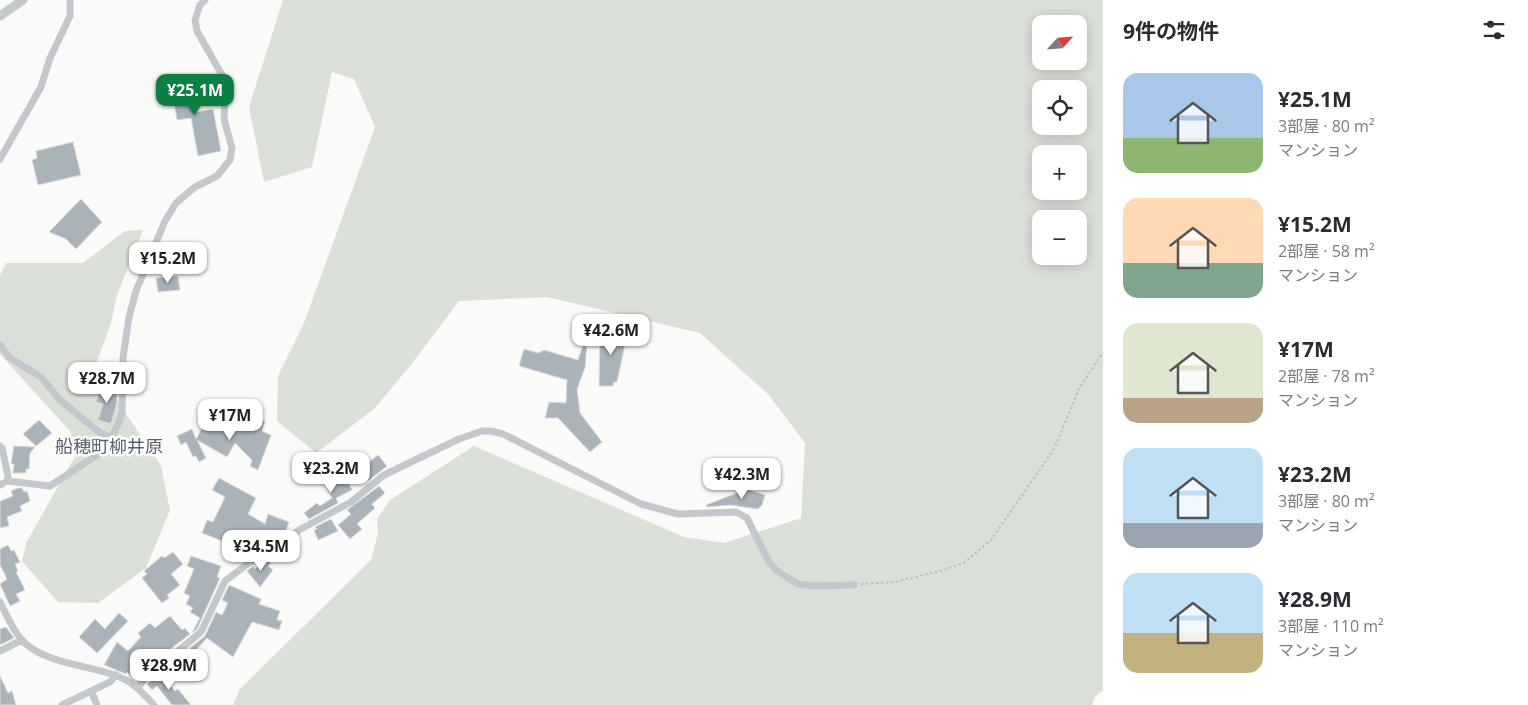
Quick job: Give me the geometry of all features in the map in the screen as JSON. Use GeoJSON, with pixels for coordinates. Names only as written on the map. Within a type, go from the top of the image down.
{"type":"FeatureCollection","features":[{"type":"Feature","properties":{"kind":"street"},"geometry":{"type":"LineString","coordinates":[[0,16],[23,0]]}},
{"type":"Feature","properties":{"kind":"street"},"geometry":{"type":"LineString","coordinates":[[0,158],[41,87],[50,58],[70,16],[70,0]]}},
{"type":"Feature","properties":{"kind":"street"},"geometry":{"type":"LineString","coordinates":[[7,480],[50,486],[103,451],[122,414],[123,358],[129,317],[136,291],[165,221],[176,203],[195,187],[217,176],[230,160],[232,148],[224,119],[225,100],[222,75],[197,31],[195,20],[200,5],[205,0]]}},
{"type":"Feature","properties":{"kind":"street"},"geometry":{"type":"LineString","coordinates":[[0,344],[10,358],[41,377],[60,400],[99,432],[111,438]]}},
{"type":"Feature","properties":{"kind":"street"},"geometry":{"type":"LineString","coordinates":[[138,688],[144,679],[202,632],[225,581],[257,557],[285,542],[299,530],[351,502],[384,474],[459,439],[482,431],[491,430],[503,434],[641,504],[668,512],[736,512],[746,518],[769,562],[777,571],[798,584],[814,586],[854,584]]}},
{"type":"Feature","properties":{"kind":"street"},"geometry":{"type":"LineString","coordinates":[[0,446],[8,476],[7,480],[0,486]]}},
{"type":"Feature","properties":{"kind":"street"},"geometry":{"type":"LineString","coordinates":[[0,602],[22,640],[50,657],[116,675],[138,688],[154,705]]}},
{"type":"Feature","properties":{"kind":"street"},"geometry":{"type":"LineString","coordinates":[[0,651],[22,640]]}},
{"type":"Feature","properties":{"kind":"street"},"geometry":{"type":"LineString","coordinates":[[62,705],[110,682],[116,675]]}},
{"type":"Feature","properties":{"kind":"street"},"geometry":{"type":"LineString","coordinates":[[91,691],[97,705]]}},
{"type":"Feature","properties":{"kind":"path"},"geometry":{"type":"LineString","coordinates":[[854,584],[895,582],[944,570],[965,562],[991,540],[1054,448],[1078,389],[1103,352]]}},
{"type":"Feature","properties":{"kind":"shaded area"},"geometry":{"type":"Polygon","coordinates":[[[283,0],[1103,0],[1103,690],[1095,697],[1092,705],[233,705],[240,689],[371,560],[378,533],[377,519],[390,500],[474,446],[684,537],[724,543],[801,518],[805,443],[768,394],[700,333],[547,297],[459,301],[410,366],[374,409],[316,453],[277,421],[278,376],[304,323],[375,127],[354,79],[332,72],[312,167],[264,182],[249,107],[283,0]]]}},
{"type":"Feature","properties":{"kind":"shaded area"},"geometry":{"type":"Polygon","coordinates":[[[143,230],[117,295],[111,323],[95,367],[161,466],[170,510],[146,568],[98,603],[58,602],[22,561],[26,543],[77,453],[70,431],[0,354],[0,275],[6,263],[83,263],[125,231],[143,230]]]}},
{"type":"Feature","properties":{"kind":"building"},"geometry":{"type":"Polygon","coordinates":[[[190,74],[197,112],[213,109],[221,151],[198,156],[191,118],[177,120],[170,78],[190,74]]]}},
{"type":"Feature","properties":{"kind":"building"},"geometry":{"type":"Polygon","coordinates":[[[73,142],[81,175],[38,185],[32,160],[37,158],[36,151],[73,142]]]}},
{"type":"Feature","properties":{"kind":"building"},"geometry":{"type":"Polygon","coordinates":[[[81,199],[102,222],[76,249],[66,239],[49,232],[81,199]]]}},
{"type":"Feature","properties":{"kind":"building"},"geometry":{"type":"Polygon","coordinates":[[[178,276],[180,290],[158,292],[156,278],[178,276]]]}},
{"type":"Feature","properties":{"kind":"building"},"geometry":{"type":"Polygon","coordinates":[[[617,327],[628,330],[617,382],[614,382],[613,386],[599,386],[600,335],[605,335],[605,329],[617,331],[617,327]]]}},
{"type":"Feature","properties":{"kind":"building"},"geometry":{"type":"Polygon","coordinates":[[[584,342],[587,343],[585,368],[577,389],[580,413],[602,442],[590,452],[558,418],[545,418],[549,402],[566,403],[567,380],[519,366],[524,349],[538,353],[544,350],[578,360],[584,342]]]}},
{"type":"Feature","properties":{"kind":"building"},"geometry":{"type":"Polygon","coordinates":[[[101,386],[117,391],[117,402],[111,424],[98,420],[103,404],[96,402],[101,386]]]}},
{"type":"Feature","properties":{"kind":"building"},"geometry":{"type":"Polygon","coordinates":[[[251,417],[265,421],[262,431],[271,435],[258,470],[250,466],[252,460],[235,443],[227,457],[197,440],[206,458],[199,462],[196,456],[193,457],[186,442],[181,445],[177,436],[192,429],[196,439],[206,421],[229,433],[236,423],[247,430],[251,417]]]}},
{"type":"Feature","properties":{"kind":"building"},"geometry":{"type":"Polygon","coordinates":[[[39,420],[52,433],[36,446],[23,434],[39,420]]]}},
{"type":"Feature","properties":{"kind":"building"},"geometry":{"type":"Polygon","coordinates":[[[14,446],[35,447],[30,453],[29,469],[26,469],[26,473],[13,473],[14,464],[11,464],[14,446]]]}},
{"type":"Feature","properties":{"kind":"building"},"geometry":{"type":"Polygon","coordinates":[[[378,455],[387,466],[368,481],[359,470],[378,455]]]}},
{"type":"Feature","properties":{"kind":"building"},"geometry":{"type":"Polygon","coordinates":[[[315,463],[320,476],[302,483],[296,471],[315,463]]]}},
{"type":"Feature","properties":{"kind":"building"},"geometry":{"type":"Polygon","coordinates":[[[343,472],[352,490],[336,498],[338,503],[309,519],[304,513],[317,503],[320,506],[332,498],[323,481],[343,472]]]}},
{"type":"Feature","properties":{"kind":"building"},"geometry":{"type":"Polygon","coordinates":[[[219,478],[256,498],[248,514],[265,524],[268,514],[289,522],[284,536],[279,532],[275,539],[272,538],[271,543],[258,550],[243,547],[248,557],[242,562],[238,554],[223,548],[222,541],[202,533],[207,520],[213,522],[225,497],[212,490],[219,478]]]}},
{"type":"Feature","properties":{"kind":"building"},"geometry":{"type":"Polygon","coordinates":[[[379,486],[385,493],[372,504],[375,508],[357,524],[362,529],[350,539],[338,525],[351,514],[347,510],[379,486]]]}},
{"type":"Feature","properties":{"kind":"building"},"geometry":{"type":"Polygon","coordinates":[[[740,487],[765,495],[762,505],[758,509],[730,505],[707,507],[706,505],[737,493],[740,487]]]}},
{"type":"Feature","properties":{"kind":"building"},"geometry":{"type":"Polygon","coordinates":[[[22,488],[24,492],[27,491],[30,501],[20,506],[22,511],[7,517],[9,526],[0,528],[0,501],[13,496],[11,491],[22,488]]]}},
{"type":"Feature","properties":{"kind":"building"},"geometry":{"type":"Polygon","coordinates":[[[331,519],[338,531],[318,540],[314,530],[317,529],[315,527],[331,519]]]}},
{"type":"Feature","properties":{"kind":"building"},"geometry":{"type":"Polygon","coordinates":[[[8,545],[11,551],[14,550],[20,562],[15,564],[18,571],[16,572],[25,590],[16,594],[20,601],[10,606],[0,584],[7,579],[0,565],[0,549],[8,545]]]}},
{"type":"Feature","properties":{"kind":"building"},"geometry":{"type":"Polygon","coordinates":[[[173,552],[183,564],[171,574],[180,585],[167,595],[169,598],[162,603],[142,578],[147,574],[144,571],[162,556],[164,558],[173,552]]]}},
{"type":"Feature","properties":{"kind":"building"},"geometry":{"type":"Polygon","coordinates":[[[191,556],[221,566],[217,577],[220,578],[197,629],[192,633],[200,618],[190,612],[193,608],[186,604],[190,596],[184,593],[194,569],[187,566],[191,556]]]}},
{"type":"Feature","properties":{"kind":"building"},"geometry":{"type":"Polygon","coordinates":[[[266,558],[271,563],[268,566],[273,570],[260,587],[247,571],[253,566],[255,569],[266,558]]]}},
{"type":"Feature","properties":{"kind":"building"},"geometry":{"type":"Polygon","coordinates":[[[229,585],[261,599],[259,604],[280,611],[277,620],[282,621],[279,630],[252,622],[233,657],[207,638],[194,652],[190,648],[205,636],[216,612],[222,615],[228,603],[222,600],[229,585]]]}},
{"type":"Feature","properties":{"kind":"building"},"geometry":{"type":"Polygon","coordinates":[[[119,613],[128,621],[97,653],[79,637],[95,619],[105,629],[119,613]]]}},
{"type":"Feature","properties":{"kind":"building"},"geometry":{"type":"Polygon","coordinates":[[[170,616],[182,630],[185,628],[190,634],[156,660],[136,680],[127,672],[126,674],[104,665],[117,642],[128,651],[141,637],[138,633],[150,623],[155,628],[170,616]]]}},
{"type":"Feature","properties":{"kind":"building"},"geometry":{"type":"Polygon","coordinates":[[[6,627],[14,638],[0,645],[0,629],[6,627]]]}},
{"type":"Feature","properties":{"kind":"building"},"geometry":{"type":"Polygon","coordinates":[[[160,674],[175,691],[178,689],[191,705],[172,705],[157,686],[152,690],[147,684],[160,674]]]}},
{"type":"Feature","properties":{"kind":"building"},"geometry":{"type":"Polygon","coordinates":[[[0,676],[8,693],[12,691],[16,705],[0,705],[0,676]]]}},
{"type":"Feature","properties":{"kind":"district","name":"船穂町柳井原"},"geometry":{"type":"Point","coordinates":[109,446]}}]}
